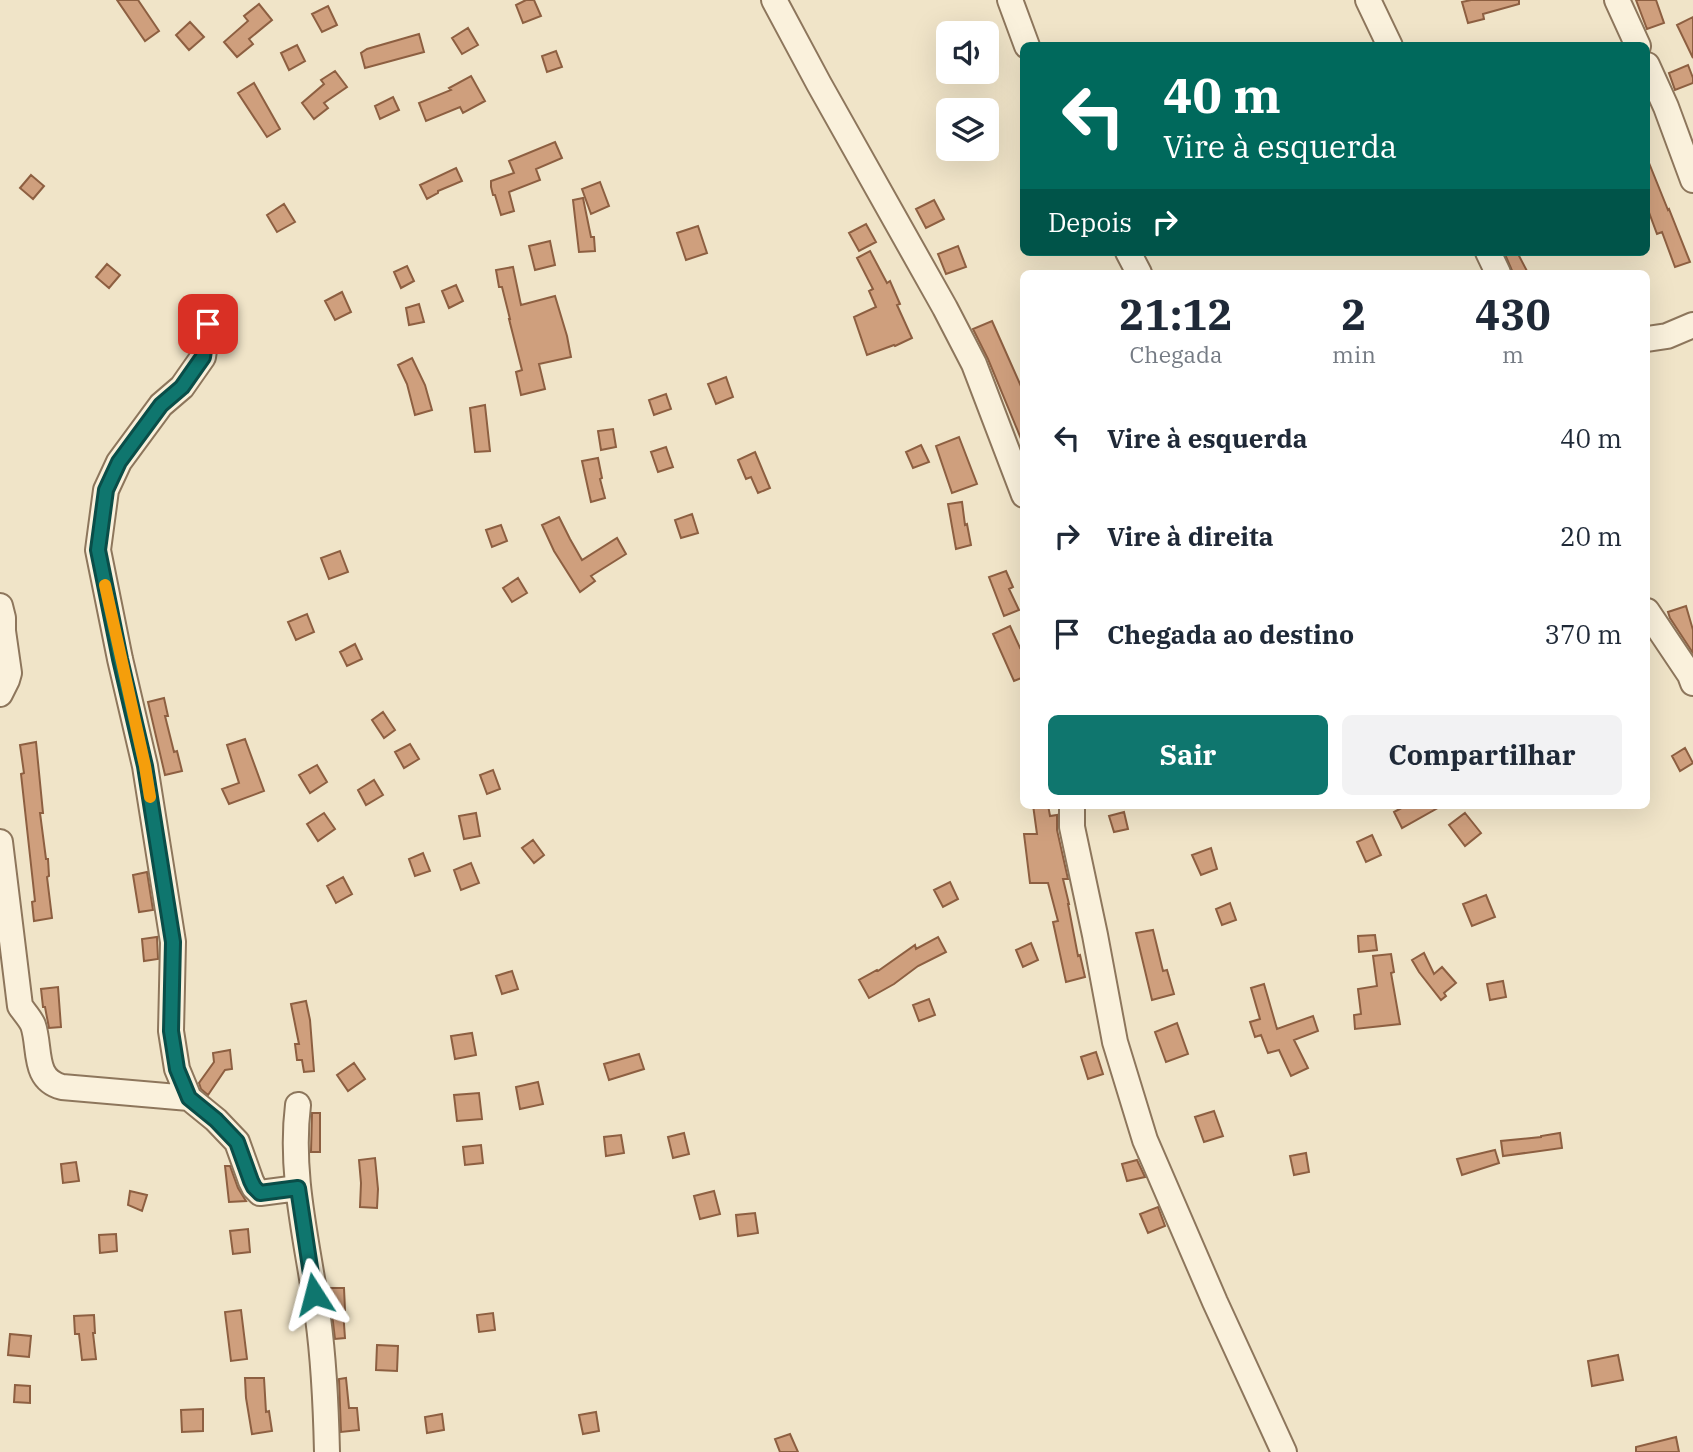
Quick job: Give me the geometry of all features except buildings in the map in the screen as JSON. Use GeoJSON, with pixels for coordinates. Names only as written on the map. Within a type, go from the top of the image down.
{"type":"FeatureCollection","features":[{"type":"Feature","properties":{"kind":"street"},"geometry":{"type":"LineString","coordinates":[[774,0],[974,364],[1020,485]]}},
{"type":"Feature","properties":{"kind":"street"},"geometry":{"type":"LineString","coordinates":[[1010,0],[1026,42]]}},
{"type":"Feature","properties":{"kind":"street"},"geometry":{"type":"LineString","coordinates":[[1368,0],[1388,42]]}},
{"type":"Feature","properties":{"kind":"street"},"geometry":{"type":"LineString","coordinates":[[1617,0],[1636,42]]}},
{"type":"Feature","properties":{"kind":"street"},"geometry":{"type":"LineString","coordinates":[[1650,72],[1666,107],[1686,138],[1693,180]]}},
{"type":"Feature","properties":{"kind":"street"},"geometry":{"type":"LineString","coordinates":[[208,324],[203,357],[182,387],[161,405],[119,462],[106,490],[98,550],[145,766],[173,942],[171,1031],[177,1069],[189,1098],[237,1142],[251,1181],[260,1193],[298,1188]]}},
{"type":"Feature","properties":{"kind":"street"},"geometry":{"type":"LineString","coordinates":[[1650,339],[1667,336],[1693,324]]}},
{"type":"Feature","properties":{"kind":"street"},"geometry":{"type":"LineString","coordinates":[[0,606],[9,673],[0,694]]}},
{"type":"Feature","properties":{"kind":"street"},"geometry":{"type":"LineString","coordinates":[[1650,615],[1693,683]]}},
{"type":"Feature","properties":{"kind":"street"},"geometry":{"type":"LineString","coordinates":[[1072,809],[1072,827],[1115,1042],[1145,1140],[1284,1452]]}},
{"type":"Feature","properties":{"kind":"street"},"geometry":{"type":"LineString","coordinates":[[0,842],[20,1006],[32,1022],[40,1065],[47,1080],[62,1087],[189,1098]]}},
{"type":"Feature","properties":{"kind":"street"},"geometry":{"type":"LineString","coordinates":[[298,1105],[298,1188],[318,1320],[327,1452]]}},
{"type":"Feature","properties":{"kind":"slow traffic"},"geometry":{"type":"LineString","coordinates":[[105,585],[150,797]]}},
{"type":"Feature","properties":{"kind":"route"},"geometry":{"type":"LineString","coordinates":[[208,324],[203,357],[182,387],[161,405],[119,462],[106,490],[98,550],[145,766],[173,942],[171,1031],[177,1069],[189,1098],[237,1142],[251,1181],[260,1193],[298,1188],[314,1294]]}}]}
